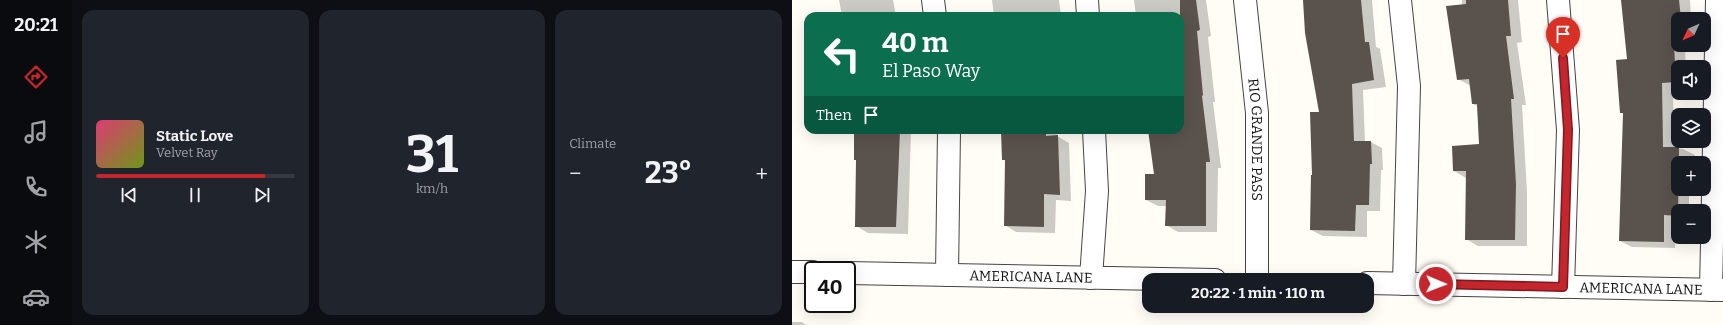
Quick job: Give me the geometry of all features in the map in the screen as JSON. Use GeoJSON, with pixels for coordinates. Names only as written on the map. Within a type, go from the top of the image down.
{"type":"FeatureCollection","features":[{"type":"Feature","properties":{"kind":"street"},"geometry":{"type":"LineString","coordinates":[[933,0],[934,12]]}},
{"type":"Feature","properties":{"kind":"street"},"geometry":{"type":"LineString","coordinates":[[1087,0],[1088,12]]}},
{"type":"Feature","properties":{"kind":"street","name":"RIO GRANDE PASS"},"geometry":{"type":"LineString","coordinates":[[1245,0],[1257,113],[1257,273]]}},
{"type":"Feature","properties":{"kind":"street"},"geometry":{"type":"LineString","coordinates":[[1400,0],[1409,86],[1404,284]]}},
{"type":"Feature","properties":{"kind":"street"},"geometry":{"type":"LineString","coordinates":[[1558,0],[1568,130],[1563,287]]}},
{"type":"Feature","properties":{"kind":"street"},"geometry":{"type":"LineString","coordinates":[[1717,0],[1717,290]]}},
{"type":"Feature","properties":{"kind":"street"},"geometry":{"type":"LineString","coordinates":[[947,275],[949,134]]}},
{"type":"Feature","properties":{"kind":"street"},"geometry":{"type":"LineString","coordinates":[[1091,278],[1097,191],[1094,134]]}},
{"type":"Feature","properties":{"kind":"street"},"geometry":{"type":"LineString","coordinates":[[792,272],[804,272]]}},
{"type":"Feature","properties":{"kind":"street","name":"AMERICANA LANE"},"geometry":{"type":"LineString","coordinates":[[856,273],[1142,279]]}},
{"type":"Feature","properties":{"kind":"street","name":"AMERICANA LANE"},"geometry":{"type":"LineString","coordinates":[[1374,283],[1717,290]]}},
{"type":"Feature","properties":{"kind":"building"},"geometry":{"type":"Polygon","coordinates":[[[1180,0],[1196,0],[1200,30],[1197,31],[1202,96],[1210,162],[1206,162],[1206,226],[1165,226],[1166,200],[1145,200],[1145,174],[1154,174],[1149,134],[1184,134],[1184,12],[1180,12],[1180,0]]]}},
{"type":"Feature","properties":{"kind":"building"},"geometry":{"type":"Polygon","coordinates":[[[1303,0],[1361,0],[1365,42],[1369,42],[1374,80],[1352,84],[1354,141],[1371,141],[1372,164],[1370,164],[1369,205],[1356,205],[1355,231],[1310,230],[1312,175],[1310,112],[1319,112],[1305,33],[1303,0]]]}},
{"type":"Feature","properties":{"kind":"building"},"geometry":{"type":"Polygon","coordinates":[[[1466,0],[1508,0],[1511,36],[1506,36],[1514,99],[1511,99],[1516,184],[1515,240],[1465,240],[1466,171],[1453,171],[1452,146],[1479,144],[1477,104],[1472,104],[1469,79],[1457,80],[1446,6],[1466,4],[1466,0]]]}},
{"type":"Feature","properties":{"kind":"building"},"geometry":{"type":"Polygon","coordinates":[[[1621,0],[1679,0],[1680,12],[1671,12],[1671,52],[1674,52],[1675,60],[1671,60],[1671,82],[1662,83],[1663,147],[1679,148],[1679,156],[1671,156],[1671,196],[1678,196],[1678,204],[1671,204],[1671,216],[1664,215],[1664,242],[1619,241],[1623,113],[1620,113],[1616,60],[1627,59],[1621,0]]]}},
{"type":"Feature","properties":{"kind":"building"},"geometry":{"type":"Polygon","coordinates":[[[854,134],[900,134],[896,227],[855,227],[856,160],[854,160],[854,134]]]}},
{"type":"Feature","properties":{"kind":"building"},"geometry":{"type":"Polygon","coordinates":[[[1001,134],[1046,134],[1046,136],[1058,135],[1060,195],[1044,194],[1044,227],[1004,226],[1005,160],[1002,160],[1001,134]]]}},
{"type":"Feature","properties":{"kind":"route"},"geometry":{"type":"LineString","coordinates":[[1436,284],[1563,287],[1568,130],[1563,58]]}}]}
